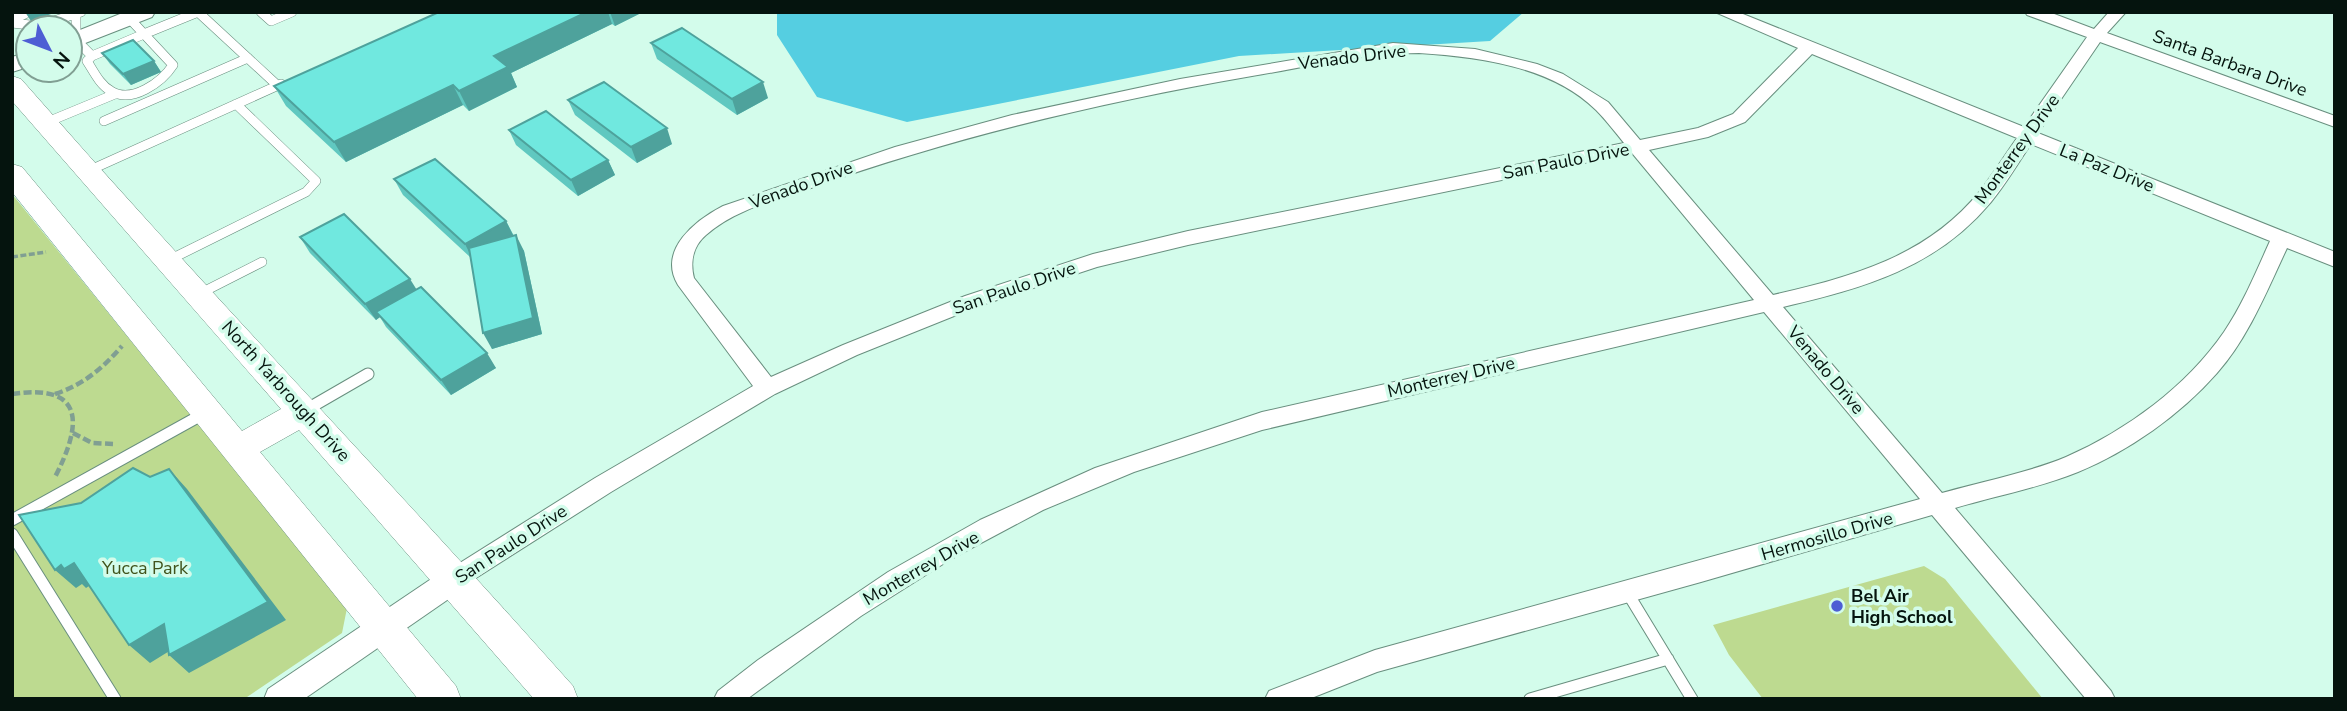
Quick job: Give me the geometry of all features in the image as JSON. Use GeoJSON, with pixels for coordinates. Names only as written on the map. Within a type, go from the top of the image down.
{"type":"FeatureCollection","features":[{"type":"Feature","properties":{"kind":"main road"},"geometry":{"type":"LineString","coordinates":[[84,38],[140,21]]}},
{"type":"Feature","properties":{"kind":"main road","name":"North Yarbrough Drive"},"geometry":{"type":"LineString","coordinates":[[12,84],[167,261],[456,578],[559,699]]}},
{"type":"Feature","properties":{"kind":"main road"},"geometry":{"type":"LineString","coordinates":[[12,173],[442,699]]}},
{"type":"Feature","properties":{"kind":"main road"},"geometry":{"type":"LineString","coordinates":[[238,449],[304,411]]}},
{"type":"Feature","properties":{"kind":"street","name":"La Paz Drive"},"geometry":{"type":"LineString","coordinates":[[1723,12],[2335,260]]}},
{"type":"Feature","properties":{"kind":"street","name":"Santa Barbara Drive"},"geometry":{"type":"LineString","coordinates":[[2033,12],[2335,122]]}},
{"type":"Feature","properties":{"kind":"street","name":"Monterrey Drive"},"geometry":{"type":"LineString","coordinates":[[727,699],[780,657],[905,575],[993,526],[1079,484],[1184,444],[1262,421],[1848,285],[1889,271],[1916,257],[1967,218],[1986,195],[2097,35],[2118,12]]}},
{"type":"Feature","properties":{"kind":"street","name":"San Paulo Drive"},"geometry":{"type":"LineString","coordinates":[[279,699],[456,578],[603,485],[766,388],[850,350],[972,301],[1093,261],[1248,225],[1702,132],[1739,118],[1809,47]]}},
{"type":"Feature","properties":{"kind":"street","name":"Venado Drive"},"geometry":{"type":"LineString","coordinates":[[766,388],[685,280],[682,271],[685,249],[697,232],[728,212],[816,179],[996,123],[1134,92],[1391,48],[1437,49],[1508,61],[1572,85],[1586,92],[1602,106],[1639,146],[2102,699]]}},
{"type":"Feature","properties":{"kind":"street","name":"Hermosillo Drive"},"geometry":{"type":"LineString","coordinates":[[1278,699],[1376,661],[2071,465],[2131,433],[2164,410],[2209,368],[2233,335],[2281,239]]}},
{"type":"Feature","properties":{"kind":"lane"},"geometry":{"type":"LineString","coordinates":[[115,94],[99,81],[87,61],[92,56],[140,21],[198,12],[277,85]]}},
{"type":"Feature","properties":{"kind":"lane"},"geometry":{"type":"LineString","coordinates":[[261,12],[271,21],[292,12]]}},
{"type":"Feature","properties":{"kind":"lane"},"geometry":{"type":"LineString","coordinates":[[12,21],[23,27],[51,25],[77,13]]}},
{"type":"Feature","properties":{"kind":"lane"},"geometry":{"type":"LineString","coordinates":[[45,123],[115,94],[129,94],[160,82],[169,74],[173,65],[140,21]]}},
{"type":"Feature","properties":{"kind":"lane"},"geometry":{"type":"LineString","coordinates":[[84,50],[92,56]]}},
{"type":"Feature","properties":{"kind":"lane"},"geometry":{"type":"LineString","coordinates":[[104,121],[248,58]]}},
{"type":"Feature","properties":{"kind":"lane"},"geometry":{"type":"LineString","coordinates":[[88,171],[288,80]]}},
{"type":"Feature","properties":{"kind":"lane"},"geometry":{"type":"LineString","coordinates":[[129,94],[140,106]]}},
{"type":"Feature","properties":{"kind":"lane"},"geometry":{"type":"LineString","coordinates":[[167,261],[306,192],[316,180],[236,104]]}},
{"type":"Feature","properties":{"kind":"lane"},"geometry":{"type":"LineString","coordinates":[[198,295],[262,262]]}},
{"type":"Feature","properties":{"kind":"lane"},"geometry":{"type":"LineString","coordinates":[[304,411],[368,374]]}},
{"type":"Feature","properties":{"kind":"lane"},"geometry":{"type":"LineString","coordinates":[[12,520],[208,412]]}},
{"type":"Feature","properties":{"kind":"lane"},"geometry":{"type":"LineString","coordinates":[[12,534],[115,699]]}},
{"type":"Feature","properties":{"kind":"lane"},"geometry":{"type":"LineString","coordinates":[[1627,592],[1692,699]]}},
{"type":"Feature","properties":{"kind":"lane"},"geometry":{"type":"LineString","coordinates":[[1530,699],[1668,659]]}},
{"type":"Feature","properties":{"kind":"path"},"geometry":{"type":"LineString","coordinates":[[12,257],[73,248]]}},
{"type":"Feature","properties":{"kind":"path"},"geometry":{"type":"LineString","coordinates":[[55,394],[78,386],[104,368],[138,327]]}},
{"type":"Feature","properties":{"kind":"path"},"geometry":{"type":"LineString","coordinates":[[12,394],[43,390],[65,399],[72,409],[73,433],[65,457],[50,484]]}},
{"type":"Feature","properties":{"kind":"path"},"geometry":{"type":"LineString","coordinates":[[73,433],[81,440],[91,443],[117,443]]}},
{"type":"Feature","properties":{"kind":"green space","name":"Yucca Park"},"geometry":{"type":"Polygon","coordinates":[[[12,194],[347,608],[342,633],[244,699],[12,699],[12,194]]]}},
{"type":"Feature","properties":{"kind":"green space"},"geometry":{"type":"Polygon","coordinates":[[[1924,566],[1945,579],[2043,699],[1763,699],[1729,655],[1713,625],[1924,566]]]}},
{"type":"Feature","properties":{"kind":"water"},"geometry":{"type":"Polygon","coordinates":[[[777,12],[1524,12],[1490,41],[1239,56],[907,122],[817,97],[777,35],[777,12]]]}},
{"type":"Feature","properties":{"kind":"building"},"geometry":{"type":"Polygon","coordinates":[[[439,12],[587,12],[494,56],[508,67],[459,91],[453,85],[334,142],[274,86],[439,12]]]}},
{"type":"Feature","properties":{"kind":"building"},"geometry":{"type":"Polygon","coordinates":[[[682,28],[763,82],[732,99],[651,43],[682,28]]]}},
{"type":"Feature","properties":{"kind":"building"},"geometry":{"type":"Polygon","coordinates":[[[133,40],[154,61],[123,74],[102,53],[133,40]]]}},
{"type":"Feature","properties":{"kind":"building"},"geometry":{"type":"Polygon","coordinates":[[[604,82],[667,128],[631,147],[568,100],[604,82]]]}},
{"type":"Feature","properties":{"kind":"building"},"geometry":{"type":"Polygon","coordinates":[[[546,111],[608,160],[571,180],[509,130],[546,111]]]}},
{"type":"Feature","properties":{"kind":"building"},"geometry":{"type":"Polygon","coordinates":[[[435,159],[506,221],[465,244],[394,179],[435,159]]]}},
{"type":"Feature","properties":{"kind":"building"},"geometry":{"type":"Polygon","coordinates":[[[344,214],[410,279],[365,304],[300,237],[344,214]]]}},
{"type":"Feature","properties":{"kind":"building"},"geometry":{"type":"Polygon","coordinates":[[[516,235],[533,318],[483,333],[469,248],[516,235]]]}},
{"type":"Feature","properties":{"kind":"building"},"geometry":{"type":"Polygon","coordinates":[[[421,287],[487,353],[441,380],[376,312],[421,287]]]}},
{"type":"Feature","properties":{"kind":"building"},"geometry":{"type":"Polygon","coordinates":[[[133,468],[150,477],[169,469],[268,602],[169,655],[164,624],[129,645],[74,563],[64,569],[61,565],[55,570],[19,515],[81,503],[133,468]]]}},
{"type":"Feature","properties":{"kind":"place","name":"Bel Air High School"},"geometry":{"type":"Point","coordinates":[1837,606]}}]}
